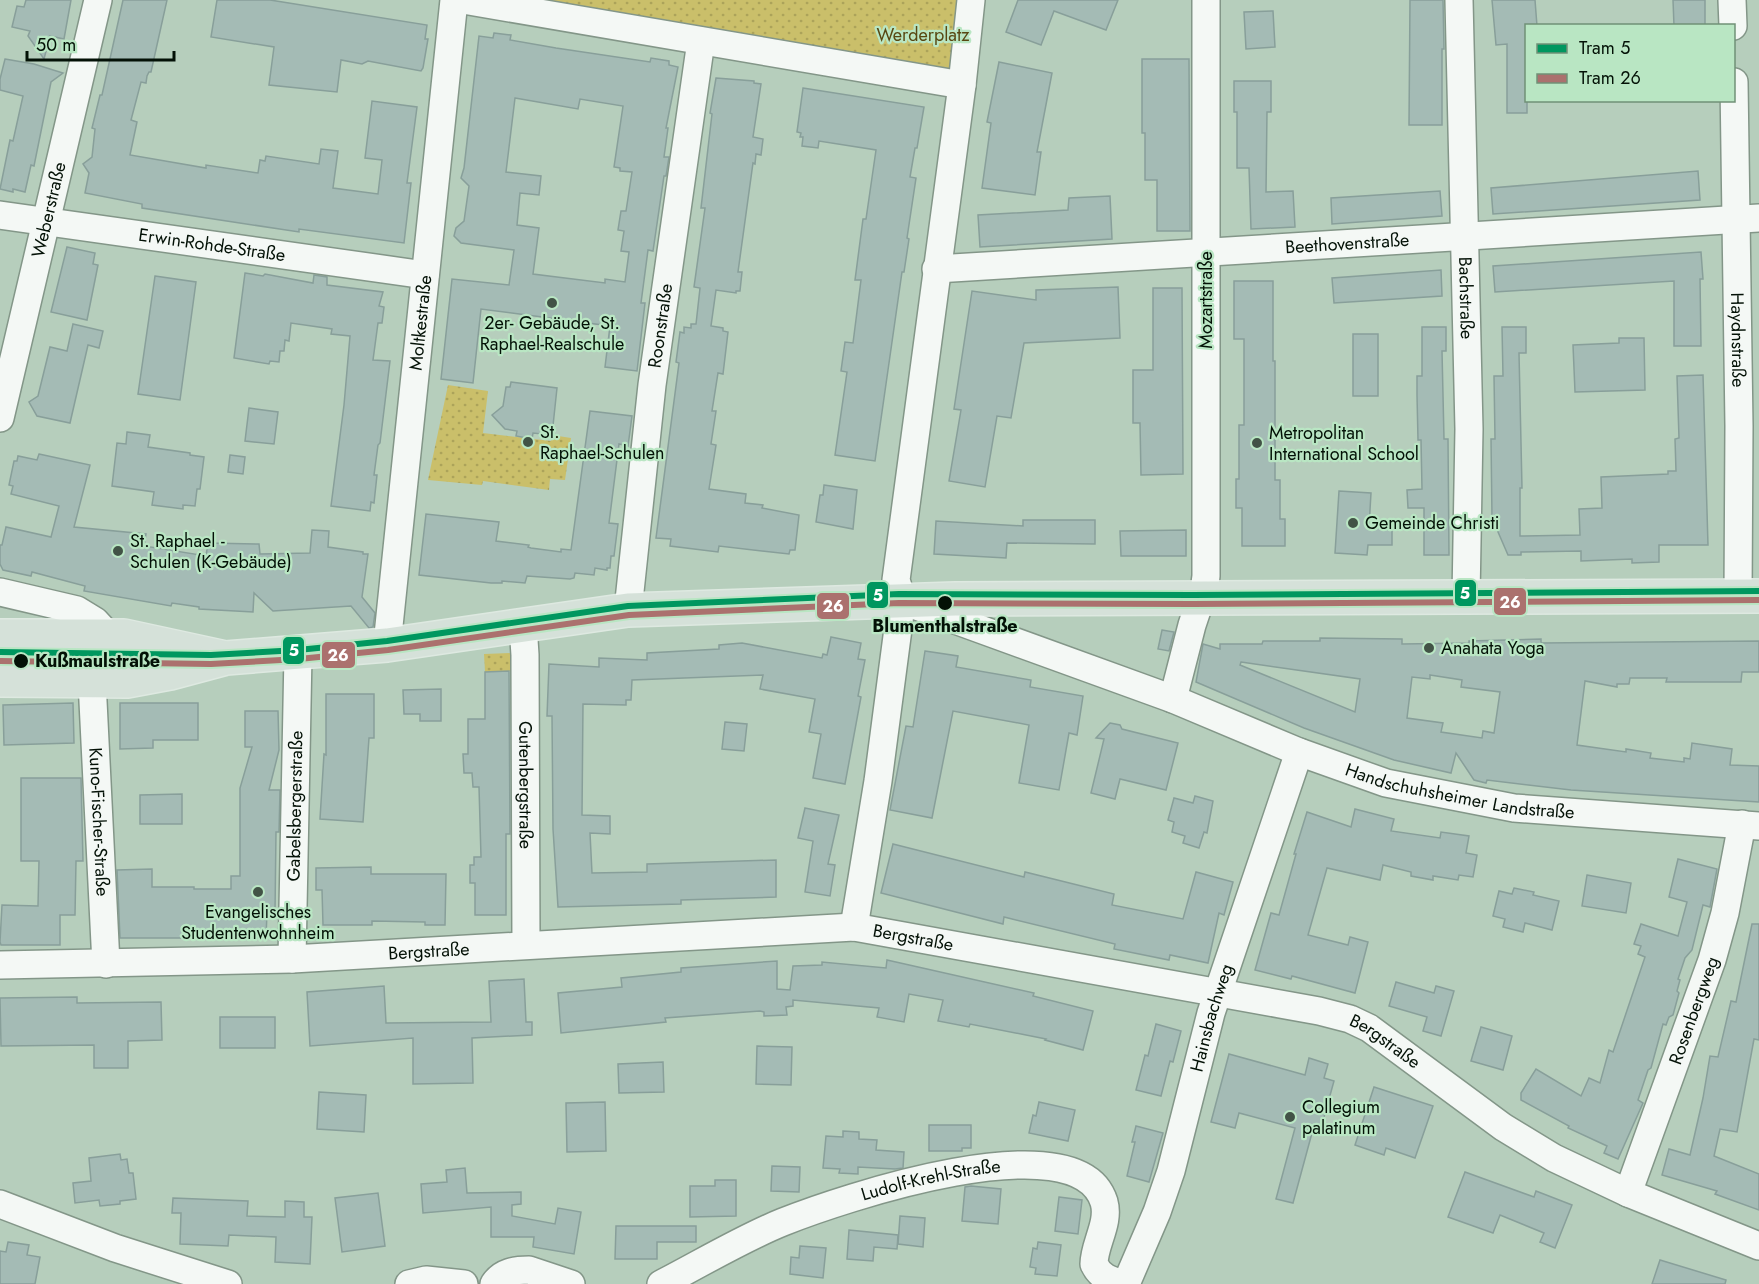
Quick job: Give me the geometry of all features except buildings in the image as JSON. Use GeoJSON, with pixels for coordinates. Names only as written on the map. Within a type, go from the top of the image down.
{"type":"FeatureCollection","features":[{"type":"Feature","properties":{"kind":"main road"},"geometry":{"type":"LineString","coordinates":[[902,600],[1748,596]]}},
{"type":"Feature","properties":{"kind":"main road","name":"Handschuhsheimer Landstraße"},"geometry":{"type":"LineString","coordinates":[[0,680],[127,681],[170,673],[226,658],[298,654],[387,645],[628,610],[902,600]]}},
{"type":"Feature","properties":{"kind":"main road","name":"Handschuhsheimer Landstraße"},"geometry":{"type":"LineString","coordinates":[[0,636],[137,638],[226,658]]}},
{"type":"Feature","properties":{"kind":"street","name":"Weberstraße"},"geometry":{"type":"LineString","coordinates":[[0,418],[98,0]]}},
{"type":"Feature","properties":{"kind":"street","name":"Moltkestraße"},"geometry":{"type":"LineString","coordinates":[[387,645],[454,0]]}},
{"type":"Feature","properties":{"kind":"street"},"geometry":{"type":"LineString","coordinates":[[463,0],[962,85]]}},
{"type":"Feature","properties":{"kind":"street"},"geometry":{"type":"LineString","coordinates":[[854,927],[878,781],[902,600],[896,580],[962,85],[970,0]]}},
{"type":"Feature","properties":{"kind":"street","name":"Mozartstraße"},"geometry":{"type":"LineString","coordinates":[[1203,599],[1206,576],[1206,0]]}},
{"type":"Feature","properties":{"kind":"street","name":"Bachstraße"},"geometry":{"type":"LineString","coordinates":[[1459,0],[1469,429],[1466,597]]}},
{"type":"Feature","properties":{"kind":"street"},"geometry":{"type":"LineString","coordinates":[[1732,0],[1733,24]]}},
{"type":"Feature","properties":{"kind":"street","name":"Roonstraße"},"geometry":{"type":"LineString","coordinates":[[628,610],[652,385],[701,41]]}},
{"type":"Feature","properties":{"kind":"street","name":"Haydnstraße"},"geometry":{"type":"LineString","coordinates":[[1735,93],[1747,219],[1739,426],[1748,596]]}},
{"type":"Feature","properties":{"kind":"street","name":"Erwin-Rohde-Straße"},"geometry":{"type":"LineString","coordinates":[[0,215],[425,275]]}},
{"type":"Feature","properties":{"kind":"street","name":"Beethovenstraße"},"geometry":{"type":"LineString","coordinates":[[936,269],[1747,219]]}},
{"type":"Feature","properties":{"kind":"street"},"geometry":{"type":"LineString","coordinates":[[0,592],[77,610],[95,621],[109,636]]}},
{"type":"Feature","properties":{"kind":"street"},"geometry":{"type":"LineString","coordinates":[[1173,699],[1192,625],[1198,606],[1203,599]]}},
{"type":"Feature","properties":{"kind":"street","name":"Handschuhsheimer Landstraße"},"geometry":{"type":"LineString","coordinates":[[902,600],[1173,699],[1299,752],[1386,783],[1514,808],[1750,825]]}},
{"type":"Feature","properties":{"kind":"street","name":"Gutenbergstraße"},"geometry":{"type":"LineString","coordinates":[[523,625],[526,945]]}},
{"type":"Feature","properties":{"kind":"street","name":"Gabelsbergerstraße"},"geometry":{"type":"LineString","coordinates":[[292,959],[298,654]]}},
{"type":"Feature","properties":{"kind":"street","name":"Kuno-Fischer-Straße"},"geometry":{"type":"LineString","coordinates":[[92,681],[106,964]]}},
{"type":"Feature","properties":{"kind":"street","name":"Hainsbachweg"},"geometry":{"type":"LineString","coordinates":[[1124,1284],[1157,1212],[1171,1171],[1217,994],[1299,752]]}},
{"type":"Feature","properties":{"kind":"street","name":"Rosenbergweg"},"geometry":{"type":"LineString","coordinates":[[1628,1193],[1712,960],[1750,825]]}},
{"type":"Feature","properties":{"kind":"street","name":"Bergstraße"},"geometry":{"type":"LineString","coordinates":[[0,965],[292,959],[854,927],[1319,1011],[1350,1019],[1369,1028],[1503,1127],[1554,1158],[1628,1193],[1759,1246]]}},
{"type":"Feature","properties":{"kind":"street","name":"Ludolf-Krehl-Straße"},"geometry":{"type":"LineString","coordinates":[[661,1284],[782,1223],[866,1193],[987,1167],[1021,1164],[1062,1168],[1083,1176],[1091,1183],[1104,1202],[1105,1213],[1094,1264],[1100,1274],[1124,1284]]}},
{"type":"Feature","properties":{"kind":"street"},"geometry":{"type":"LineString","coordinates":[[0,1204],[115,1248],[228,1284]]}},
{"type":"Feature","properties":{"kind":"street"},"geometry":{"type":"LineString","coordinates":[[494,1284],[506,1273],[529,1270],[571,1284]]}},
{"type":"Feature","properties":{"kind":"street"},"geometry":{"type":"LineString","coordinates":[[410,1284],[426,1280],[464,1284]]}},
{"type":"Feature","properties":{"kind":"green space","name":"Werderplatz"},"geometry":{"type":"Polygon","coordinates":[[[500,0],[964,0],[957,73],[500,0]]]}},
{"type":"Feature","properties":{"kind":"green space"},"geometry":{"type":"Polygon","coordinates":[[[448,385],[488,391],[483,433],[551,441],[552,435],[571,438],[565,480],[550,479],[549,490],[483,481],[482,485],[428,480],[448,385]]]}},
{"type":"Feature","properties":{"kind":"green space"},"geometry":{"type":"Polygon","coordinates":[[[512,653],[512,671],[485,672],[484,654],[512,653]]]}},
{"type":"Feature","properties":{"kind":"tram line","name":"5"},"geometry":{"type":"LineString","coordinates":[[0,652],[211,655],[298,650],[387,641],[628,606],[899,594],[1193,595],[1759,591]]}},
{"type":"Feature","properties":{"kind":"tram line","name":"26"},"geometry":{"type":"LineString","coordinates":[[0,661],[211,664],[299,659],[388,650],[629,615],[899,603],[1193,604],[1759,600]]}},
{"type":"Feature","properties":{"kind":"place","name":"2er- Gebäude, St. Raphael-Realschule"},"geometry":{"type":"Point","coordinates":[552,303]}},
{"type":"Feature","properties":{"kind":"place","name":"St. Raphael-Schulen"},"geometry":{"type":"Point","coordinates":[528,442]}},
{"type":"Feature","properties":{"kind":"place","name":"Metropolitan International School"},"geometry":{"type":"Point","coordinates":[1257,443]}},
{"type":"Feature","properties":{"kind":"place","name":"Gemeinde Christi"},"geometry":{"type":"Point","coordinates":[1353,523]}},
{"type":"Feature","properties":{"kind":"place","name":"St. Raphael - Schulen (K-Gebäude)"},"geometry":{"type":"Point","coordinates":[118,551]}},
{"type":"Feature","properties":{"kind":"place","name":"Blumenthalstraße"},"geometry":{"type":"Point","coordinates":[945,603]}},
{"type":"Feature","properties":{"kind":"place","name":"Anahata Yoga"},"geometry":{"type":"Point","coordinates":[1429,648]}},
{"type":"Feature","properties":{"kind":"place","name":"Kußmaulstraße"},"geometry":{"type":"Point","coordinates":[21,661]}},
{"type":"Feature","properties":{"kind":"place","name":"Evangelisches Studentenwohnheim"},"geometry":{"type":"Point","coordinates":[258,892]}},
{"type":"Feature","properties":{"kind":"place","name":"Collegium palatinum"},"geometry":{"type":"Point","coordinates":[1290,1117]}}]}
